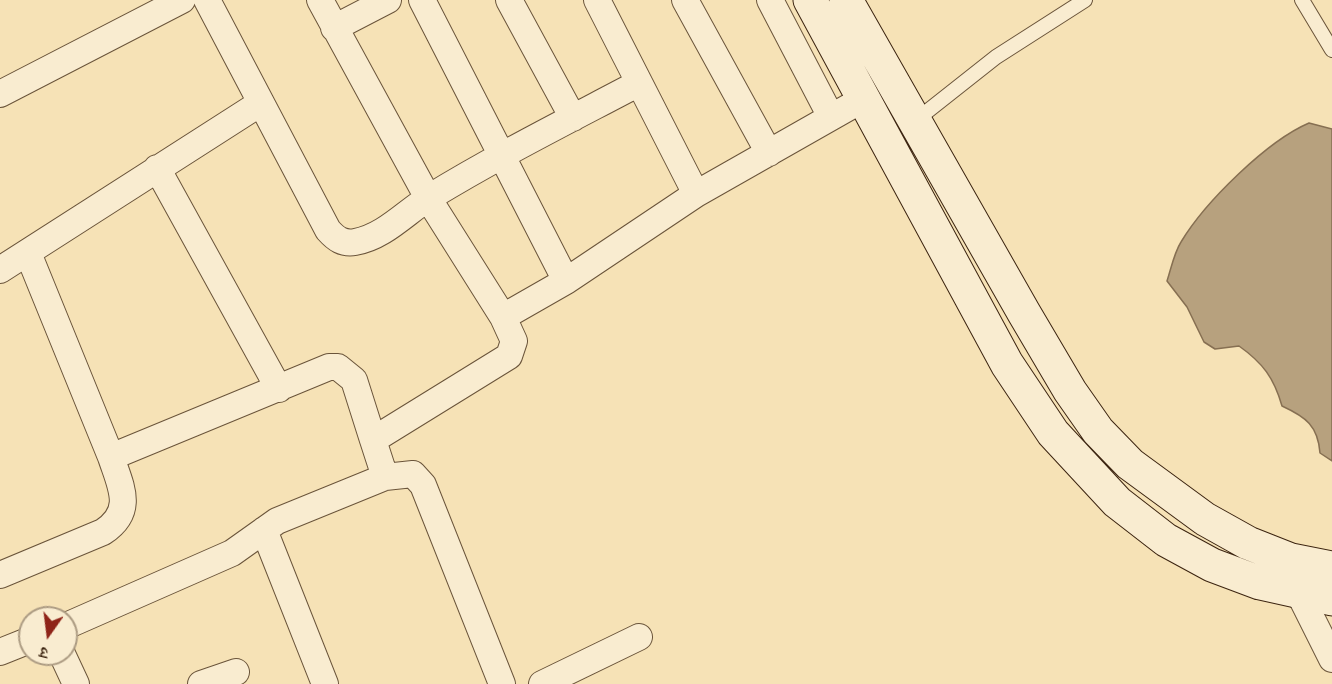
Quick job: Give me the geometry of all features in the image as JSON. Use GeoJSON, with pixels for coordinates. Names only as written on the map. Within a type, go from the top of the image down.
{"type":"FeatureCollection","features":[{"type":"Feature","properties":{"kind":"street"},"geometry":{"type":"LineString","coordinates":[[0,94],[146,9],[182,0]]}},
{"type":"Feature","properties":{"kind":"street"},"geometry":{"type":"LineString","coordinates":[[207,0],[259,104],[335,238],[345,242],[357,242],[371,236],[428,198],[639,82]]}},
{"type":"Feature","properties":{"kind":"street"},"geometry":{"type":"LineString","coordinates":[[320,0],[428,198],[503,317],[514,341],[509,356],[373,440]]}},
{"type":"Feature","properties":{"kind":"street"},"geometry":{"type":"LineString","coordinates":[[334,28],[388,0]]}},
{"type":"Feature","properties":{"kind":"street"},"geometry":{"type":"LineString","coordinates":[[422,0],[566,281]]}},
{"type":"Feature","properties":{"kind":"street"},"geometry":{"type":"LineString","coordinates":[[509,0],[573,118]]}},
{"type":"Feature","properties":{"kind":"street"},"geometry":{"type":"LineString","coordinates":[[597,0],[696,194]]}},
{"type":"Feature","properties":{"kind":"street"},"geometry":{"type":"LineString","coordinates":[[685,0],[769,153]]}},
{"type":"Feature","properties":{"kind":"street"},"geometry":{"type":"LineString","coordinates":[[770,0],[831,117]]}},
{"type":"Feature","properties":{"kind":"street"},"geometry":{"type":"LineString","coordinates":[[810,0],[1007,364],[1053,433],[1117,502],[1166,540],[1212,565],[1260,583],[1332,599]]}},
{"type":"Feature","properties":{"kind":"street"},"geometry":{"type":"LineString","coordinates":[[846,0],[1024,313],[1070,391],[1098,431],[1130,464],[1205,519],[1248,543],[1291,560],[1332,568]]}},
{"type":"Feature","properties":{"kind":"street"},"geometry":{"type":"LineString","coordinates":[[503,317],[566,281],[696,194],[865,98]]}},
{"type":"Feature","properties":{"kind":"street"},"geometry":{"type":"LineString","coordinates":[[0,270],[259,104]]}},
{"type":"Feature","properties":{"kind":"street"},"geometry":{"type":"LineString","coordinates":[[158,168],[279,389]]}},
{"type":"Feature","properties":{"kind":"street"},"geometry":{"type":"LineString","coordinates":[[0,575],[103,532],[117,523],[123,508],[122,489],[111,458],[28,253]]}},
{"type":"Feature","properties":{"kind":"street"},"geometry":{"type":"LineString","coordinates":[[111,458],[328,367],[338,367],[354,380],[385,477]]}},
{"type":"Feature","properties":{"kind":"street"},"geometry":{"type":"LineString","coordinates":[[78,621],[232,553],[277,522],[385,477],[406,473],[419,478],[502,684]]}},
{"type":"Feature","properties":{"kind":"street"},"geometry":{"type":"LineString","coordinates":[[264,530],[325,684]]}},
{"type":"Feature","properties":{"kind":"street"},"geometry":{"type":"LineString","coordinates":[[1299,593],[1332,659]]}},
{"type":"Feature","properties":{"kind":"street"},"geometry":{"type":"LineString","coordinates":[[542,684],[639,637]]}},
{"type":"Feature","properties":{"kind":"street"},"geometry":{"type":"LineString","coordinates":[[0,652],[18,645]]}},
{"type":"Feature","properties":{"kind":"street"},"geometry":{"type":"LineString","coordinates":[[68,666],[76,684]]}},
{"type":"Feature","properties":{"kind":"street"},"geometry":{"type":"LineString","coordinates":[[201,684],[236,672]]}},
{"type":"Feature","properties":{"kind":"lane"},"geometry":{"type":"LineString","coordinates":[[915,121],[996,57],[1085,0]]}},
{"type":"Feature","properties":{"kind":"lane"},"geometry":{"type":"LineString","coordinates":[[1302,0],[1332,50]]}},
{"type":"Feature","properties":{"kind":"shaded area"},"geometry":{"type":"Polygon","coordinates":[[[1309,123],[1332,129],[1332,461],[1320,453],[1317,436],[1309,424],[1298,414],[1282,406],[1271,379],[1255,359],[1239,346],[1215,349],[1204,342],[1187,307],[1167,281],[1181,242],[1205,209],[1256,158],[1292,132],[1309,123]]]}}]}
